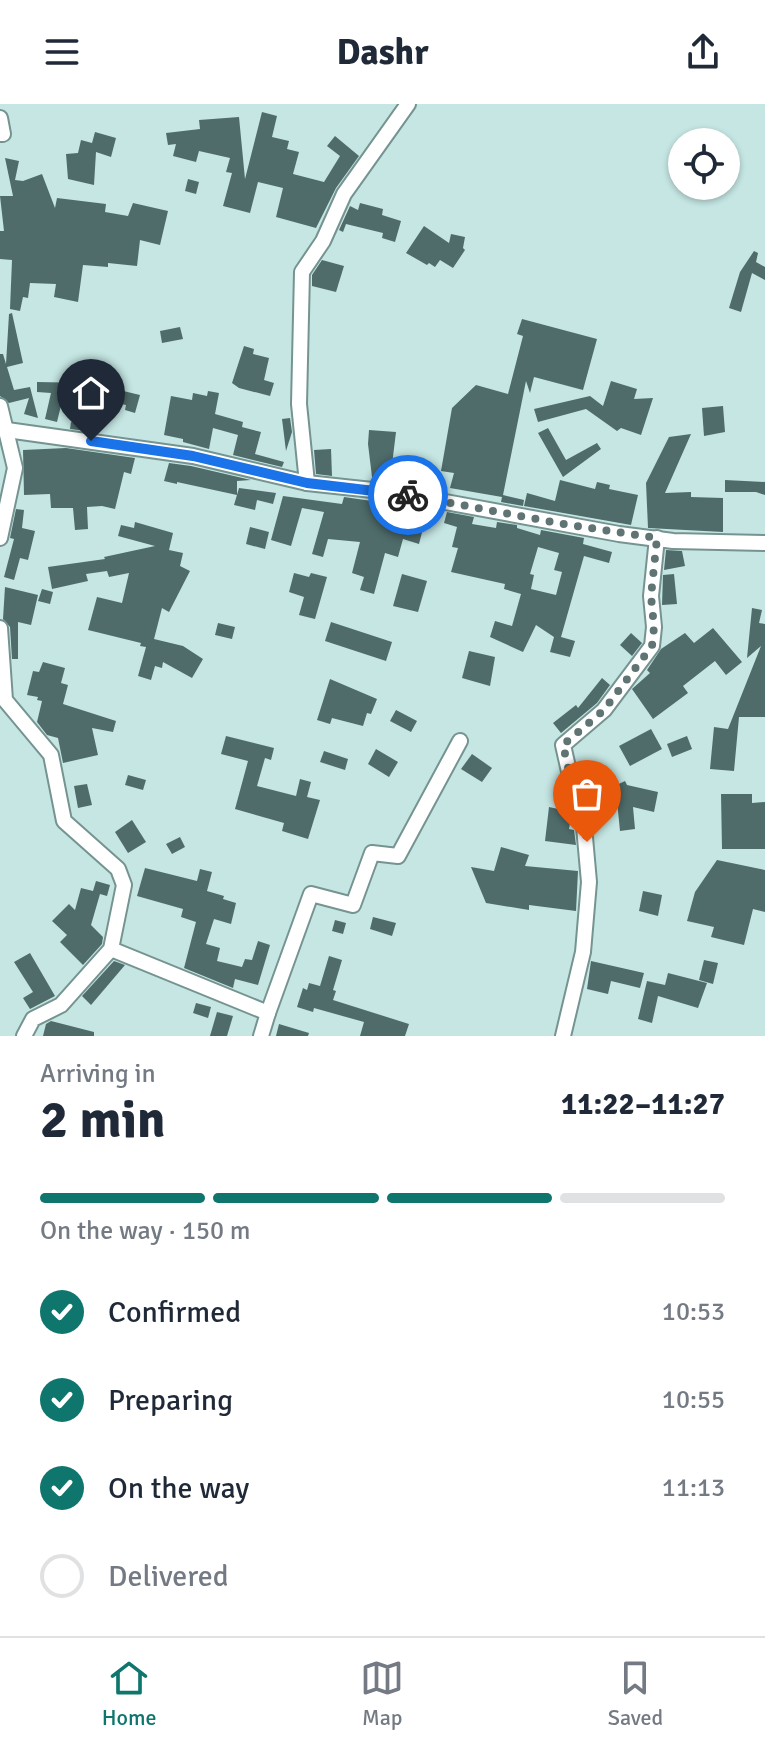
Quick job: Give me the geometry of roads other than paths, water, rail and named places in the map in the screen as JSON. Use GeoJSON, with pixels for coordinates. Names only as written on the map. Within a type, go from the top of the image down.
{"type":"FeatureCollection","features":[{"type":"Feature","properties":{"kind":"street"},"geometry":{"type":"LineString","coordinates":[[307,483],[299,404],[302,272],[323,241],[344,194],[408,104]]}},
{"type":"Feature","properties":{"kind":"street"},"geometry":{"type":"LineString","coordinates":[[0,118],[3,134],[0,134]]}},
{"type":"Feature","properties":{"kind":"street"},"geometry":{"type":"LineString","coordinates":[[0,406],[15,468],[0,538]]}},
{"type":"Feature","properties":{"kind":"street"},"geometry":{"type":"LineString","coordinates":[[7,430],[193,456],[307,483],[391,492],[563,524],[657,538],[765,543]]}},
{"type":"Feature","properties":{"kind":"street"},"geometry":{"type":"LineString","coordinates":[[563,1036],[583,952],[589,882],[581,793],[570,776],[563,745],[604,710],[652,646],[651,596],[657,538]]}},
{"type":"Feature","properties":{"kind":"street"},"geometry":{"type":"LineString","coordinates":[[0,628],[5,700],[51,755],[64,821],[118,869],[124,885],[111,949],[61,1005],[33,1019],[24,1036]]}},
{"type":"Feature","properties":{"kind":"street"},"geometry":{"type":"LineString","coordinates":[[261,1036],[311,894],[353,905],[372,853],[398,856],[460,741]]}},
{"type":"Feature","properties":{"kind":"street"},"geometry":{"type":"LineString","coordinates":[[111,949],[268,1013]]}}]}
